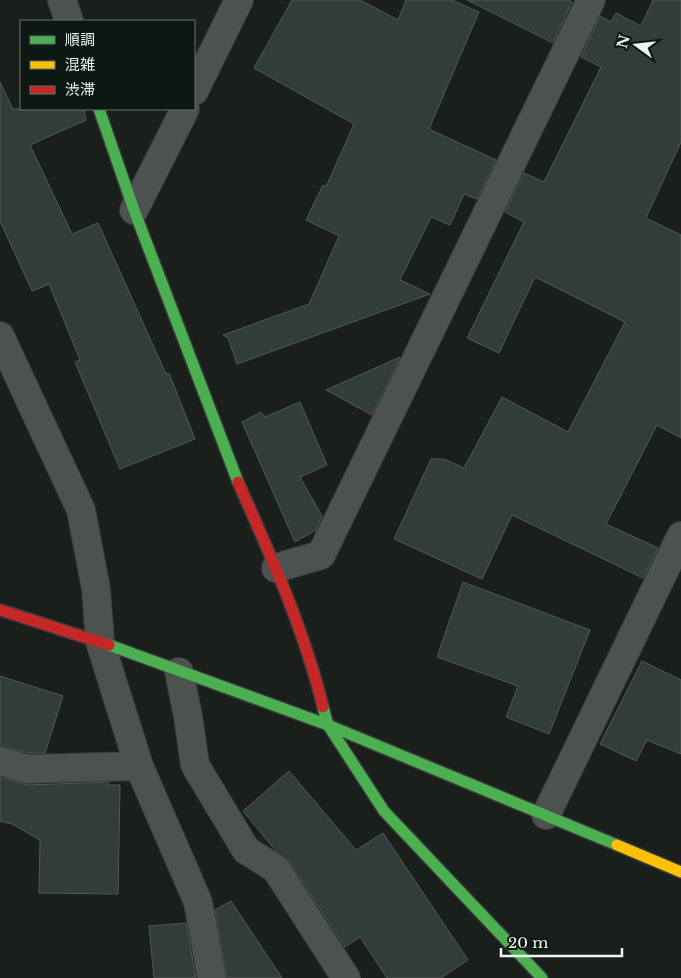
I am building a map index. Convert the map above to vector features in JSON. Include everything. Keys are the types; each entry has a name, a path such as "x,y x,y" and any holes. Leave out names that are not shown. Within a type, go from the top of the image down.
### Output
{"street":[{"path":"62,0 69,20"},
{"path":"195,89 240,0"},
{"path":"276,568 321,555 591,0"},
{"path":"99,110 134,210 232,469 276,568 313,666 328,725 384,811 542,978"},
{"path":"134,210 184,110"},
{"path":"0,336 81,510 96,589 100,642 139,766 198,902 212,978"},
{"path":"546,815 681,536"},
{"path":"0,610 100,642 328,725 681,872"},
{"path":"179,672 195,765 246,850 276,869 346,978"},
{"path":"0,762 27,769 139,766"}],"building":[{"path":"292,0 360,0 398,20 406,0 452,0 479,12 429,129 496,160 477,199 464,194 450,225 431,217 400,280 430,294 237,364 228,338 223,335 309,304 339,236 306,220 323,185 326,187 354,124 254,68"},
{"path":"467,0 568,0 572,2 553,43"},
{"path":"653,0 681,0 681,142 646,218 681,235 681,438 657,425 606,524 658,548 643,578 512,515 482,579 394,539 431,459 444,459 464,468 502,397 568,432 625,322 535,277 499,353 467,338 524,222 505,212 524,173 544,182 601,67 581,57 600,16 611,22 616,13 641,26"},
{"path":"0,82 13,109 84,110 86,120 30,145 72,234 98,223 166,374 169,373 195,439 120,469 75,362 80,360 49,284 32,291 0,221"},
{"path":"400,357 372,415 326,390"},
{"path":"300,402 327,465 300,477 322,516 316,530 295,542 242,422 261,412 265,417"},
{"path":"463,582 590,630 549,734 506,717 518,686 437,657"},
{"path":"642,661 681,680 681,754 647,740 636,761 600,744"},
{"path":"0,676 63,696 45,753 29,753 0,746"},
{"path":"289,771 356,850 383,833 468,960 441,978 387,978 360,937 345,947 289,861 276,851 243,811"},
{"path":"0,777 27,785 109,782 108,785 120,785 118,894 39,893 40,840 12,824 0,821"},
{"path":"231,901 282,978 227,978 215,910"},
{"path":"186,923 196,978 154,978 149,926"}],"traffic: fast":[{"path":"99,110 134,210 238,482"},
{"path":"109,645 328,725 617,845"},
{"path":"323,707 328,725 384,811 542,978"}],"traffic: slow":[{"path":"617,845 681,872"}],"traffic: jam":[{"path":"238,482 296,621 323,707"},
{"path":"0,610 109,645"}]}
